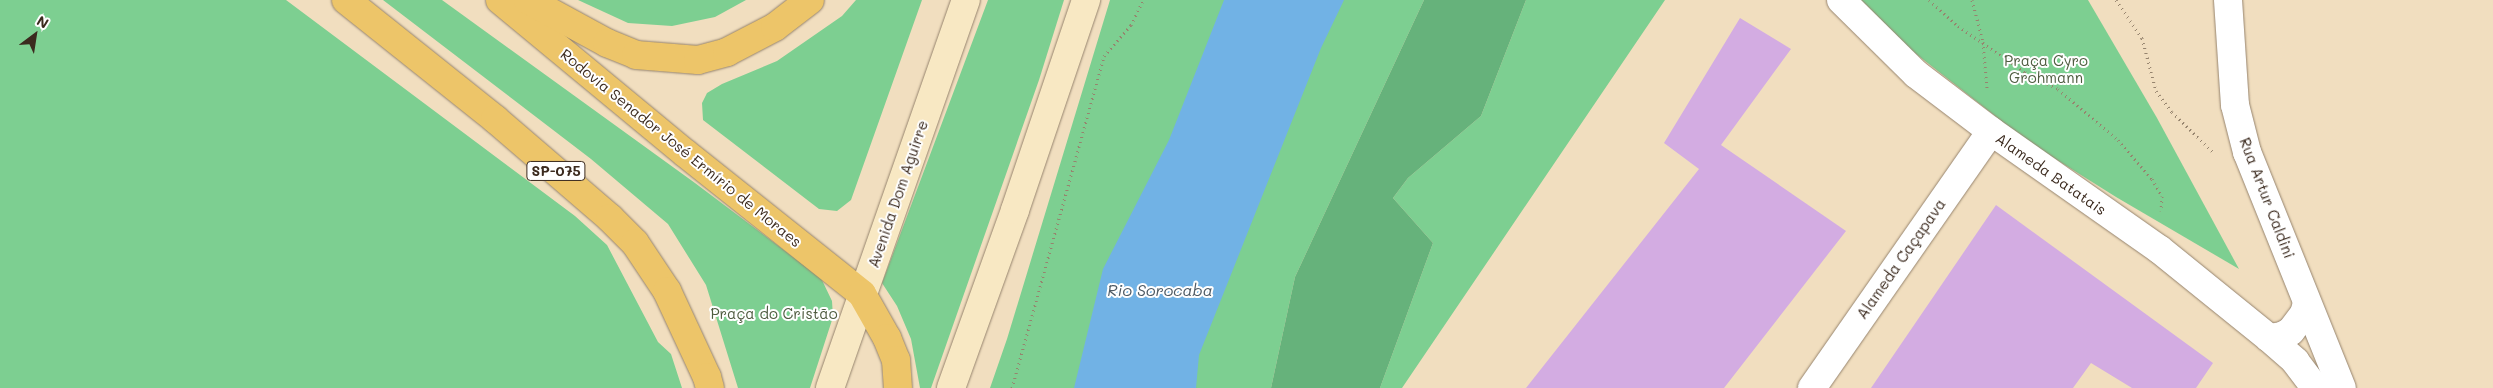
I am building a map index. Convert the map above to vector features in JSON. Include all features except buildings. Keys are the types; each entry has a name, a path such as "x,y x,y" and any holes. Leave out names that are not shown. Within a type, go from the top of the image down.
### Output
{"highway":[{"name":"SP-075","path":"346,0 495,119 610,218 636,243 667,291 701,363 710,388"},
{"name":"Rodovia Senador José Ermírio de Moraes","path":"500,0 685,153 862,294"},
{"path":"528,0 607,44 636,56 668,60 698,60 727,52 767,31 810,0"},
{"path":"862,294 887,338 896,360 898,388"}],"main road":[{"name":"Avenida Dom Aguirre","path":"830,388 966,0"},
{"path":"951,388 1015,210 1086,0"}],"street":[{"name":"Alameda Batatais","path":"1841,0 1916,74 1991,131 2159,249 2269,338 2294,361 2303,383"},
{"name":"Rua Artur Caldini","path":"2228,0 2235,105 2247,152 2342,388"},
{"name":"Alameda Caçapava","path":"1812,388 1991,131"},
{"path":"2269,338 2282,336 2291,331 2304,314 2308,304"},
{"path":"2303,383 2320,334"}],"path":[{"path":"1012,388 1104,56 1131,25 1143,0"},
{"path":"1929,0 1958,26 2025,72 2058,89 2118,140 2152,179 2162,196 2159,249"},
{"path":"1972,0 1983,42 1991,131"},
{"path":"2116,0 2142,38 2156,91 2172,112 2214,153"}],"green space":[{"path":"0,0 286,0 575,216 607,245 658,342 671,354 682,388 0,388"},
{"name":"Praça do Cristão","path":"383,0 442,0 695,183 821,278 832,301 833,317 810,388 738,388 706,285 668,224 591,159"},
{"path":"578,0 746,0 715,17 672,26 628,23"},
{"path":"856,0 922,0 851,200 837,211 819,209 703,120 702,103 707,93 722,84 777,61 842,16"},
{"path":"988,0 1064,0 1039,80 931,388 920,388 911,339 897,306 882,283"},
{"path":"1110,0 1424,0 1295,277 1271,388 990,388 1007,339"},
{"path":"1424,0 1526,0 1481,116 1408,178 1393,198 1433,243 1380,388 1271,388 1295,277"},
{"path":"1526,0 1665,0 1402,388 1380,388 1433,243 1393,198 1408,178 1481,116"},
{"name":"Praça Cyro Grohmann","path":"1861,0 2088,0 2157,118 2239,269 2116,197 2027,141 1911,50"}],"water":[{"name":"Rio Sorocaba","path":"1224,0 1344,0 1321,48 1199,355 1196,388 1074,388 1103,269 1169,140"}]}
